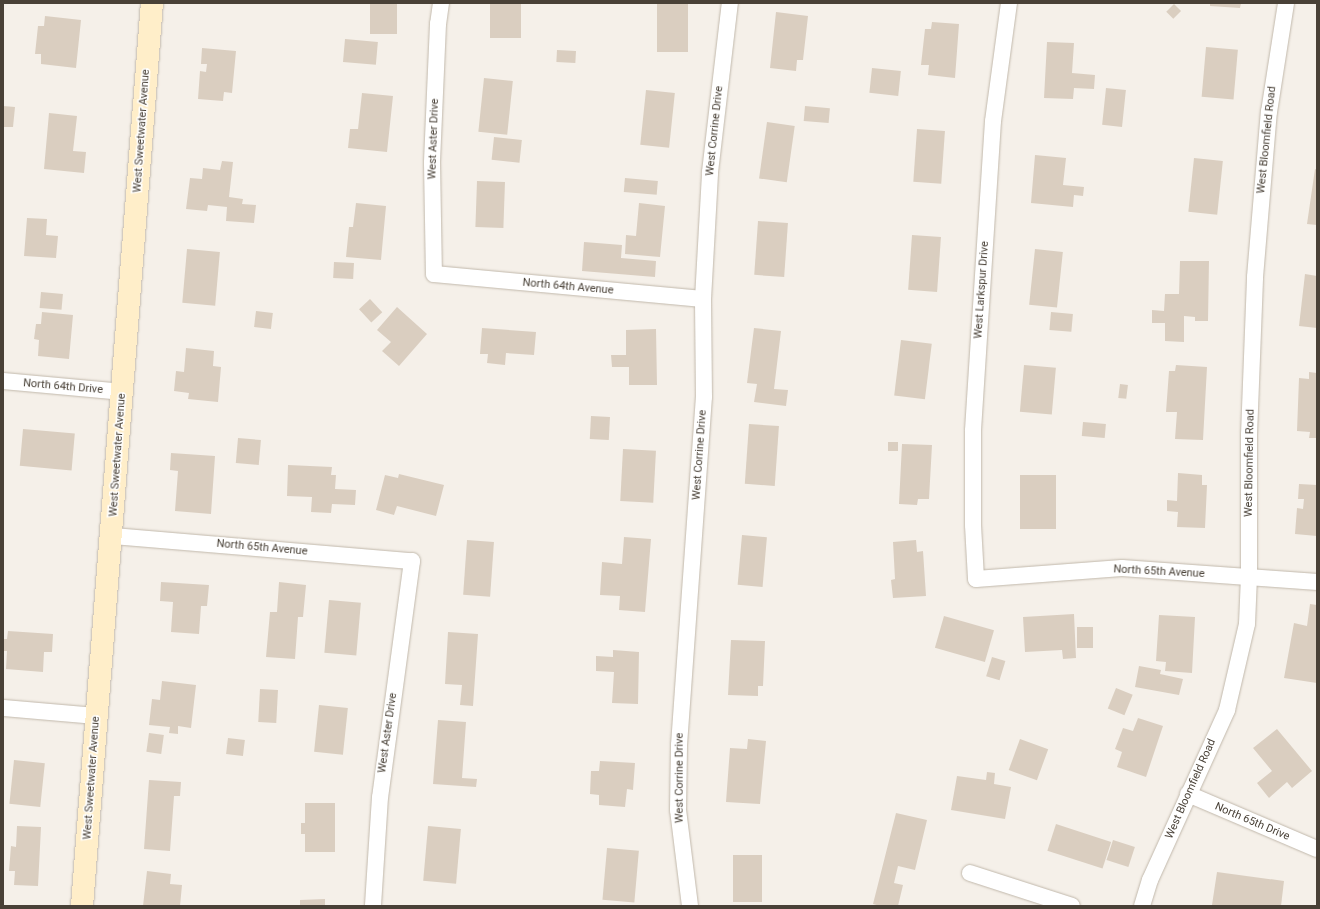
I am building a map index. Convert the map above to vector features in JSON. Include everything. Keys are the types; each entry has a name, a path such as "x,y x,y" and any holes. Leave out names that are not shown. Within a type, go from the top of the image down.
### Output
{"street":[{"name":"West Sweetwater Avenue","path":"82,906 112,536 152,3"},
{"name":"West Aster Drive","path":"434,274 432,163 438,24 441,3"},
{"name":"West Corrine Drive","path":"690,906 678,810 679,745 704,397 703,299 710,172 730,3"},
{"name":"West Larkspur Drive","path":"976,579 973,525 973,431 993,121 1009,3"},
{"name":"West Bloomfield Road","path":"1142,906 1150,880 1227,710 1247,624 1249,577 1249,435 1255,277 1269,112 1286,3"},
{"name":"North 64th Avenue","path":"434,274 703,299"},
{"name":"North 64th Drive","path":"3,381 123,392"},
{"name":"North 65th Avenue","path":"112,536 412,561"},
{"name":"West Aster Drive","path":"373,906 380,797 412,561"},
{"name":"North 65th Avenue","path":"976,579 1122,568 1317,582"},
{"path":"3,708 97,716"},
{"name":"North 65th Drive","path":"1188,794 1317,849"},
{"path":"970,872 1072,906"}],"building":[{"path":"370,3 397,3 397,34 370,34"},
{"path":"490,3 521,3 521,38 490,38"},
{"path":"657,3 688,3 688,52 657,52"},
{"path":"1210,3 1241,3 1240,8 1210,6"},
{"path":"1174,4 1181,11 1173,19 1166,12"},
{"path":"776,12 808,16 803,60 797,60 796,71 770,68"},
{"path":"45,16 81,20 76,68 41,64 41,54 35,54 38,26 44,26"},
{"path":"932,22 959,24 955,78 928,75 929,65 921,65 925,29 931,29"},
{"path":"345,39 378,42 376,65 343,62"},
{"path":"1047,42 1074,43 1072,73 1095,75 1094,89 1074,88 1073,99 1044,98"},
{"path":"1206,47 1238,50 1234,100 1202,97"},
{"path":"202,48 236,51 232,93 224,92 223,101 198,99 200,71 206,72 207,64 201,64"},
{"path":"557,50 576,51 575,63 556,62"},
{"path":"872,68 901,71 898,96 869,93"},
{"path":"484,78 513,81 507,135 478,132"},
{"path":"1106,88 1126,90 1122,127 1102,125"},
{"path":"646,90 675,93 669,148 640,145"},
{"path":"362,93 393,96 387,152 348,148 350,129 358,129"},
{"path":"3,106 15,107 13,127 3,127"},
{"path":"805,106 830,108 829,123 804,121"},
{"path":"49,113 77,116 73,151 86,152 84,173 44,169"},
{"path":"767,122 795,126 787,182 759,178"},
{"path":"917,129 945,131 941,184 913,182"},
{"path":"494,137 522,140 519,163 492,160"},
{"path":"1035,155 1066,158 1063,185 1084,187 1083,196 1074,195 1073,207 1031,203"},
{"path":"1194,158 1223,161 1217,215 1188,212"},
{"path":"222,161 233,162 229,197 243,199 242,204 256,205 254,223 226,221 227,207 208,205 207,211 186,209 190,178 202,179 203,168 220,170"},
{"path":"1315,169 1317,170 1317,225 1307,224"},
{"path":"625,178 658,181 657,195 624,192"},
{"path":"477,181 505,182 503,228 475,227"},
{"path":"356,203 386,206 381,260 346,257 349,227 353,227"},
{"path":"639,203 665,206 660,257 625,254 626,235 636,236"},
{"path":"27,218 47,219 46,235 58,236 56,258 24,256"},
{"path":"758,221 788,223 784,277 754,275"},
{"path":"912,235 941,237 937,292 908,290"},
{"path":"584,242 622,245 621,258 656,261 655,277 582,271"},
{"path":"187,249 220,252 215,306 182,303"},
{"path":"1035,249 1063,252 1057,308 1029,305"},
{"path":"1180,261 1209,261 1208,321 1195,321 1195,317 1184,316 1184,342 1165,341 1165,323 1152,323 1152,310 1164,311 1165,294 1179,294"},
{"path":"334,262 354,263 353,279 333,278"},
{"path":"1305,274 1317,276 1317,328 1299,326"},
{"path":"41,292 63,294 62,310 40,308"},
{"path":"370,299 382,312 371,322 359,309"},
{"path":"397,307 427,334 399,366 382,351 391,342 377,330"},
{"path":"256,311 273,313 271,329 254,327"},
{"path":"42,312 73,315 69,359 38,356 39,340 34,339 36,324 41,324"},
{"path":"1051,312 1073,314 1071,332 1049,330"},
{"path":"482,328 536,332 534,355 506,353 505,365 487,363 488,354 480,354"},
{"path":"754,328 781,331 774,389 788,390 786,406 754,402 757,384 747,383"},
{"path":"656,329 657,385 629,385 629,367 612,367 611,355 626,355 626,330"},
{"path":"901,340 932,344 925,399 894,396"},
{"path":"186,348 214,351 213,366 221,367 218,402 188,399 189,393 174,391 176,371 184,372"},
{"path":"1024,365 1056,368 1052,415 1020,412"},
{"path":"1176,365 1207,367 1203,440 1175,439 1177,412 1166,412 1169,371 1175,371"},
{"path":"1309,372 1317,373 1317,438 1309,438 1310,432 1297,431 1299,378 1309,379"},
{"path":"1120,384 1128,385 1126,399 1118,398"},
{"path":"591,416 610,417 609,440 590,439"},
{"path":"1083,422 1106,424 1105,438 1082,436"},
{"path":"749,424 779,426 775,486 745,484"},
{"path":"23,429 75,434 72,470 20,466"},
{"path":"238,438 261,440 259,465 236,463"},
{"path":"888,442 898,442 898,451 888,451"},
{"path":"902,444 932,445 929,499 918,499 917,505 899,504"},
{"path":"623,449 656,451 653,503 620,501"},
{"path":"171,453 215,456 211,514 175,511 178,471 170,470"},
{"path":"288,465 332,467 331,475 336,475 335,489 356,490 355,505 332,504 331,513 311,512 312,497 287,496"},
{"path":"1178,473 1202,475 1202,485 1207,485 1205,528 1177,527 1178,512 1167,511 1167,500 1177,501"},
{"path":"399,474 444,485 436,516 397,506 394,515 376,510 385,475 398,478"},
{"path":"1020,475 1056,475 1056,529 1020,529"},
{"path":"1299,484 1317,485 1317,536 1295,534 1297,508 1303,509 1304,499 1298,499"},
{"path":"742,535 767,537 763,587 738,585"},
{"path":"624,537 651,539 645,612 619,610 620,596 600,595 602,562 622,564"},
{"path":"467,540 494,542 490,597 463,595"},
{"path":"916,540 917,552 923,551 926,596 893,598 891,580 895,579 893,542"},
{"path":"161,582 209,585 207,606 201,606 199,634 171,632 173,602 160,601"},
{"path":"279,582 306,585 303,617 298,617 295,659 266,657 270,612 277,612"},
{"path":"329,600 361,603 356,656 324,653"},
{"path":"1310,604 1317,605 1317,683 1284,678 1294,623 1307,626"},
{"path":"1074,614 1076,658 1063,659 1062,650 1025,652 1023,617"},
{"path":"1159,615 1195,617 1192,673 1165,671 1166,662 1156,661"},
{"path":"944,616 994,630 985,662 935,648"},
{"path":"1077,627 1093,627 1093,648 1077,648"},
{"path":"8,631 53,634 52,652 44,652 43,672 6,669 7,651 3,651 3,639 7,639"},
{"path":"448,632 478,634 473,706 460,705 462,685 445,684"},
{"path":"731,640 765,641 763,686 758,686 758,696 728,695"},
{"path":"613,650 639,652 638,704 612,703 614,672 596,671 596,656 613,657"},
{"path":"992,657 1005,661 1000,680 986,676"},
{"path":"1139,666 1161,670 1160,674 1183,679 1179,695 1135,687"},
{"path":"162,681 196,685 191,728 178,726 178,734 169,733 170,727 149,725 152,699 160,700"},
{"path":"1116,688 1133,695 1124,715 1108,708"},
{"path":"260,689 278,690 276,723 258,722"},
{"path":"319,705 348,708 343,755 314,752"},
{"path":"1138,718 1163,726 1146,777 1117,767 1122,752 1115,749 1123,728 1133,731"},
{"path":"438,720 466,722 462,778 477,779 476,787 433,784"},
{"path":"1277,729 1312,771 1292,788 1287,782 1269,798 1257,783 1272,771 1253,748"},
{"path":"149,733 164,735 161,754 146,752"},
{"path":"228,738 245,740 243,756 226,754"},
{"path":"748,739 766,741 760,804 726,802 730,748 747,749"},
{"path":"1020,739 1048,749 1037,780 1009,770"},
{"path":"14,760 45,763 40,807 9,804"},
{"path":"600,761 635,763 633,790 627,789 625,807 599,805 599,795 590,794 591,771 599,771"},
{"path":"987,772 995,773 994,784 1011,787 1005,819 951,810 957,776 986,780"},
{"path":"149,780 181,782 180,796 174,796 170,851 144,849"},
{"path":"305,803 335,803 335,852 305,852 305,834 301,834 301,823 305,823"},
{"path":"896,813 927,820 915,870 898,866 894,883 903,885 898,906 880,906 873,904"},
{"path":"1056,824 1111,842 1103,869 1047,851"},
{"path":"17,826 41,827 38,886 14,885 15,871 9,871 11,846 16,847"},
{"path":"428,826 461,829 456,884 423,881"},
{"path":"1113,840 1135,847 1128,867 1107,860"},
{"path":"607,848 639,851 634,903 602,900"},
{"path":"733,855 762,855 762,902 733,902"},
{"path":"147,871 171,874 170,884 182,885 180,906 143,906"},
{"path":"1217,872 1284,881 1281,906 1212,905"},
{"path":"325,899 325,906 300,906 300,900"}]}
